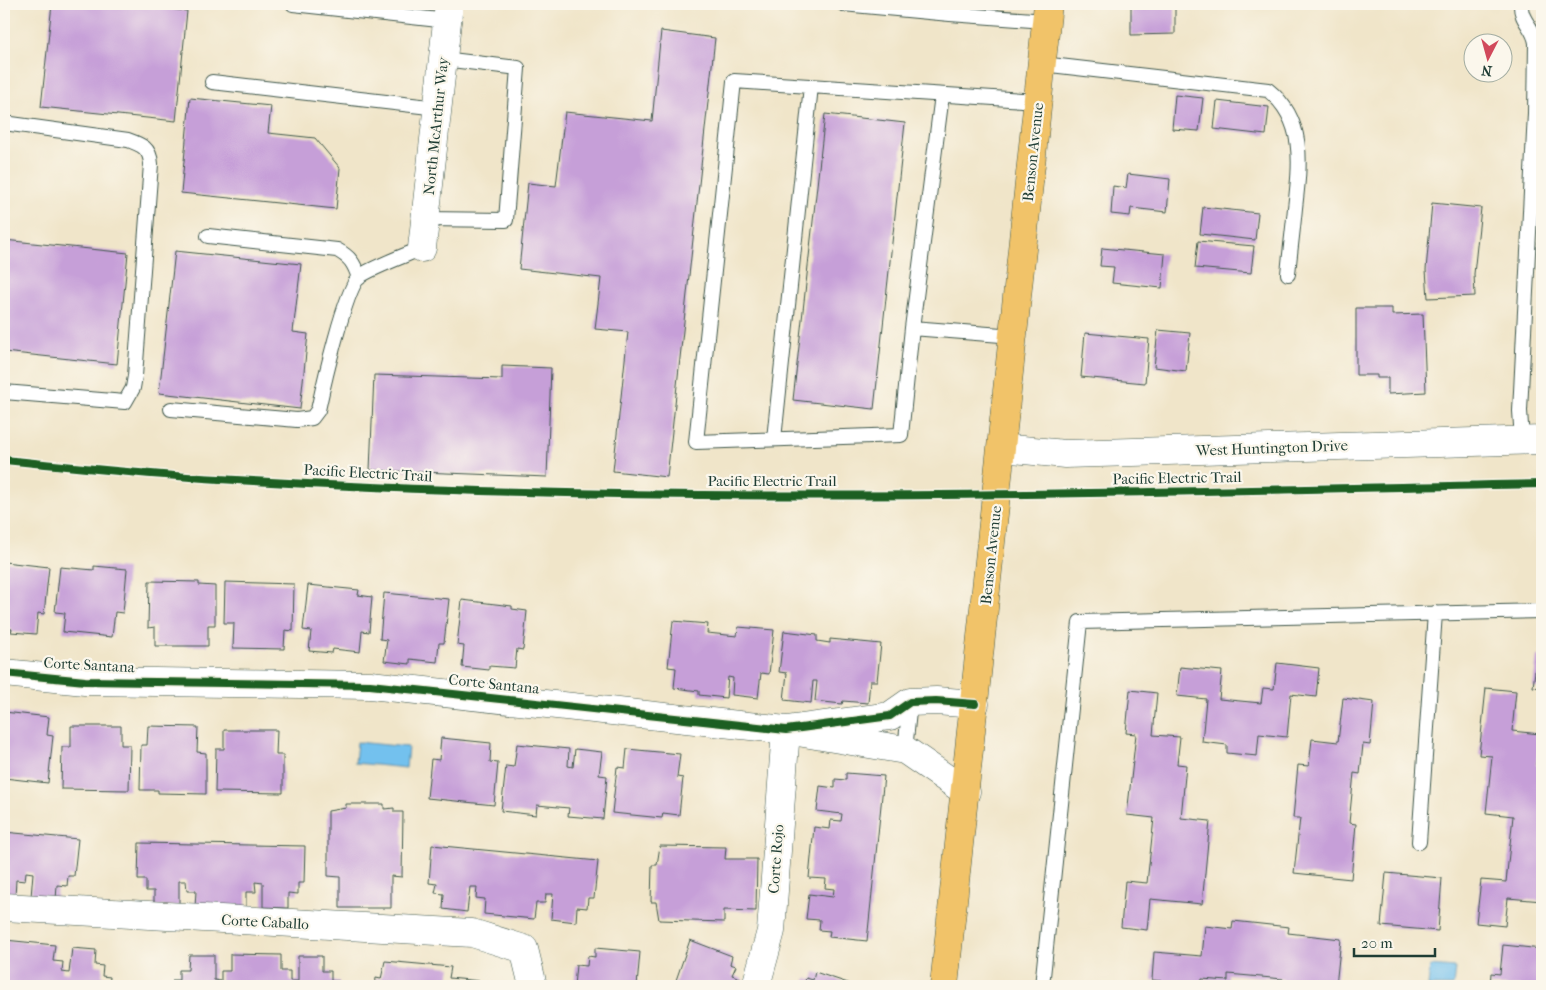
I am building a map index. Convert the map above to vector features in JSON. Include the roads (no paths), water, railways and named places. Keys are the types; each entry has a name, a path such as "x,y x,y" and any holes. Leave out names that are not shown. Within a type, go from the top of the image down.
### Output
{"main road":[{"name":"Benson Avenue","path":"944,986 1047,12"}],"street":[{"name":"North McArthur Way","path":"422,248 448,12"},
{"name":"West Huntington Drive","path":"1002,448 1065,454 1532,440"},
{"name":"Corte Santana","path":"4,673 85,681 370,685 786,730 905,750 966,792"},
{"path":"910,702 936,701 974,704"},
{"name":"Corte Santana","path":"786,730 890,716 910,702"},
{"name":"Corte Rojo","path":"756,986 771,930 786,730"},
{"name":"Corte Caballo","path":"4,908 472,933 524,949 533,986"}],"lane":[{"path":"293,4 448,12"},
{"path":"843,4 1047,12"},
{"path":"1520,4 1520,15 1535,33 1536,43 1535,113 1520,411 1532,440"},
{"path":"425,220 506,220 518,68 443,59"},
{"path":"1042,64 1268,90 1276,96 1292,120 1300,157 1288,274"},
{"path":"942,95 912,328 901,434 696,442 734,81 1038,101"},
{"path":"212,82 438,108"},
{"path":"774,439 811,86"},
{"path":"4,123 128,140 141,144 148,151 151,164 135,376 130,396 125,402 4,392"},
{"path":"208,236 337,250 348,256 354,263 359,278"},
{"path":"171,409 298,420 312,418 318,410 334,344 350,294 359,278 422,248"},
{"path":"912,328 1014,336"},
{"path":"1042,986 1080,622 1542,611"},
{"path":"1419,842 1435,613"},
{"path":"905,750 910,702"}],"water":[{"path":"357,742 408,747 406,768 355,763"},
{"path":"1430,966 1455,968 1453,986 1428,986"}]}
